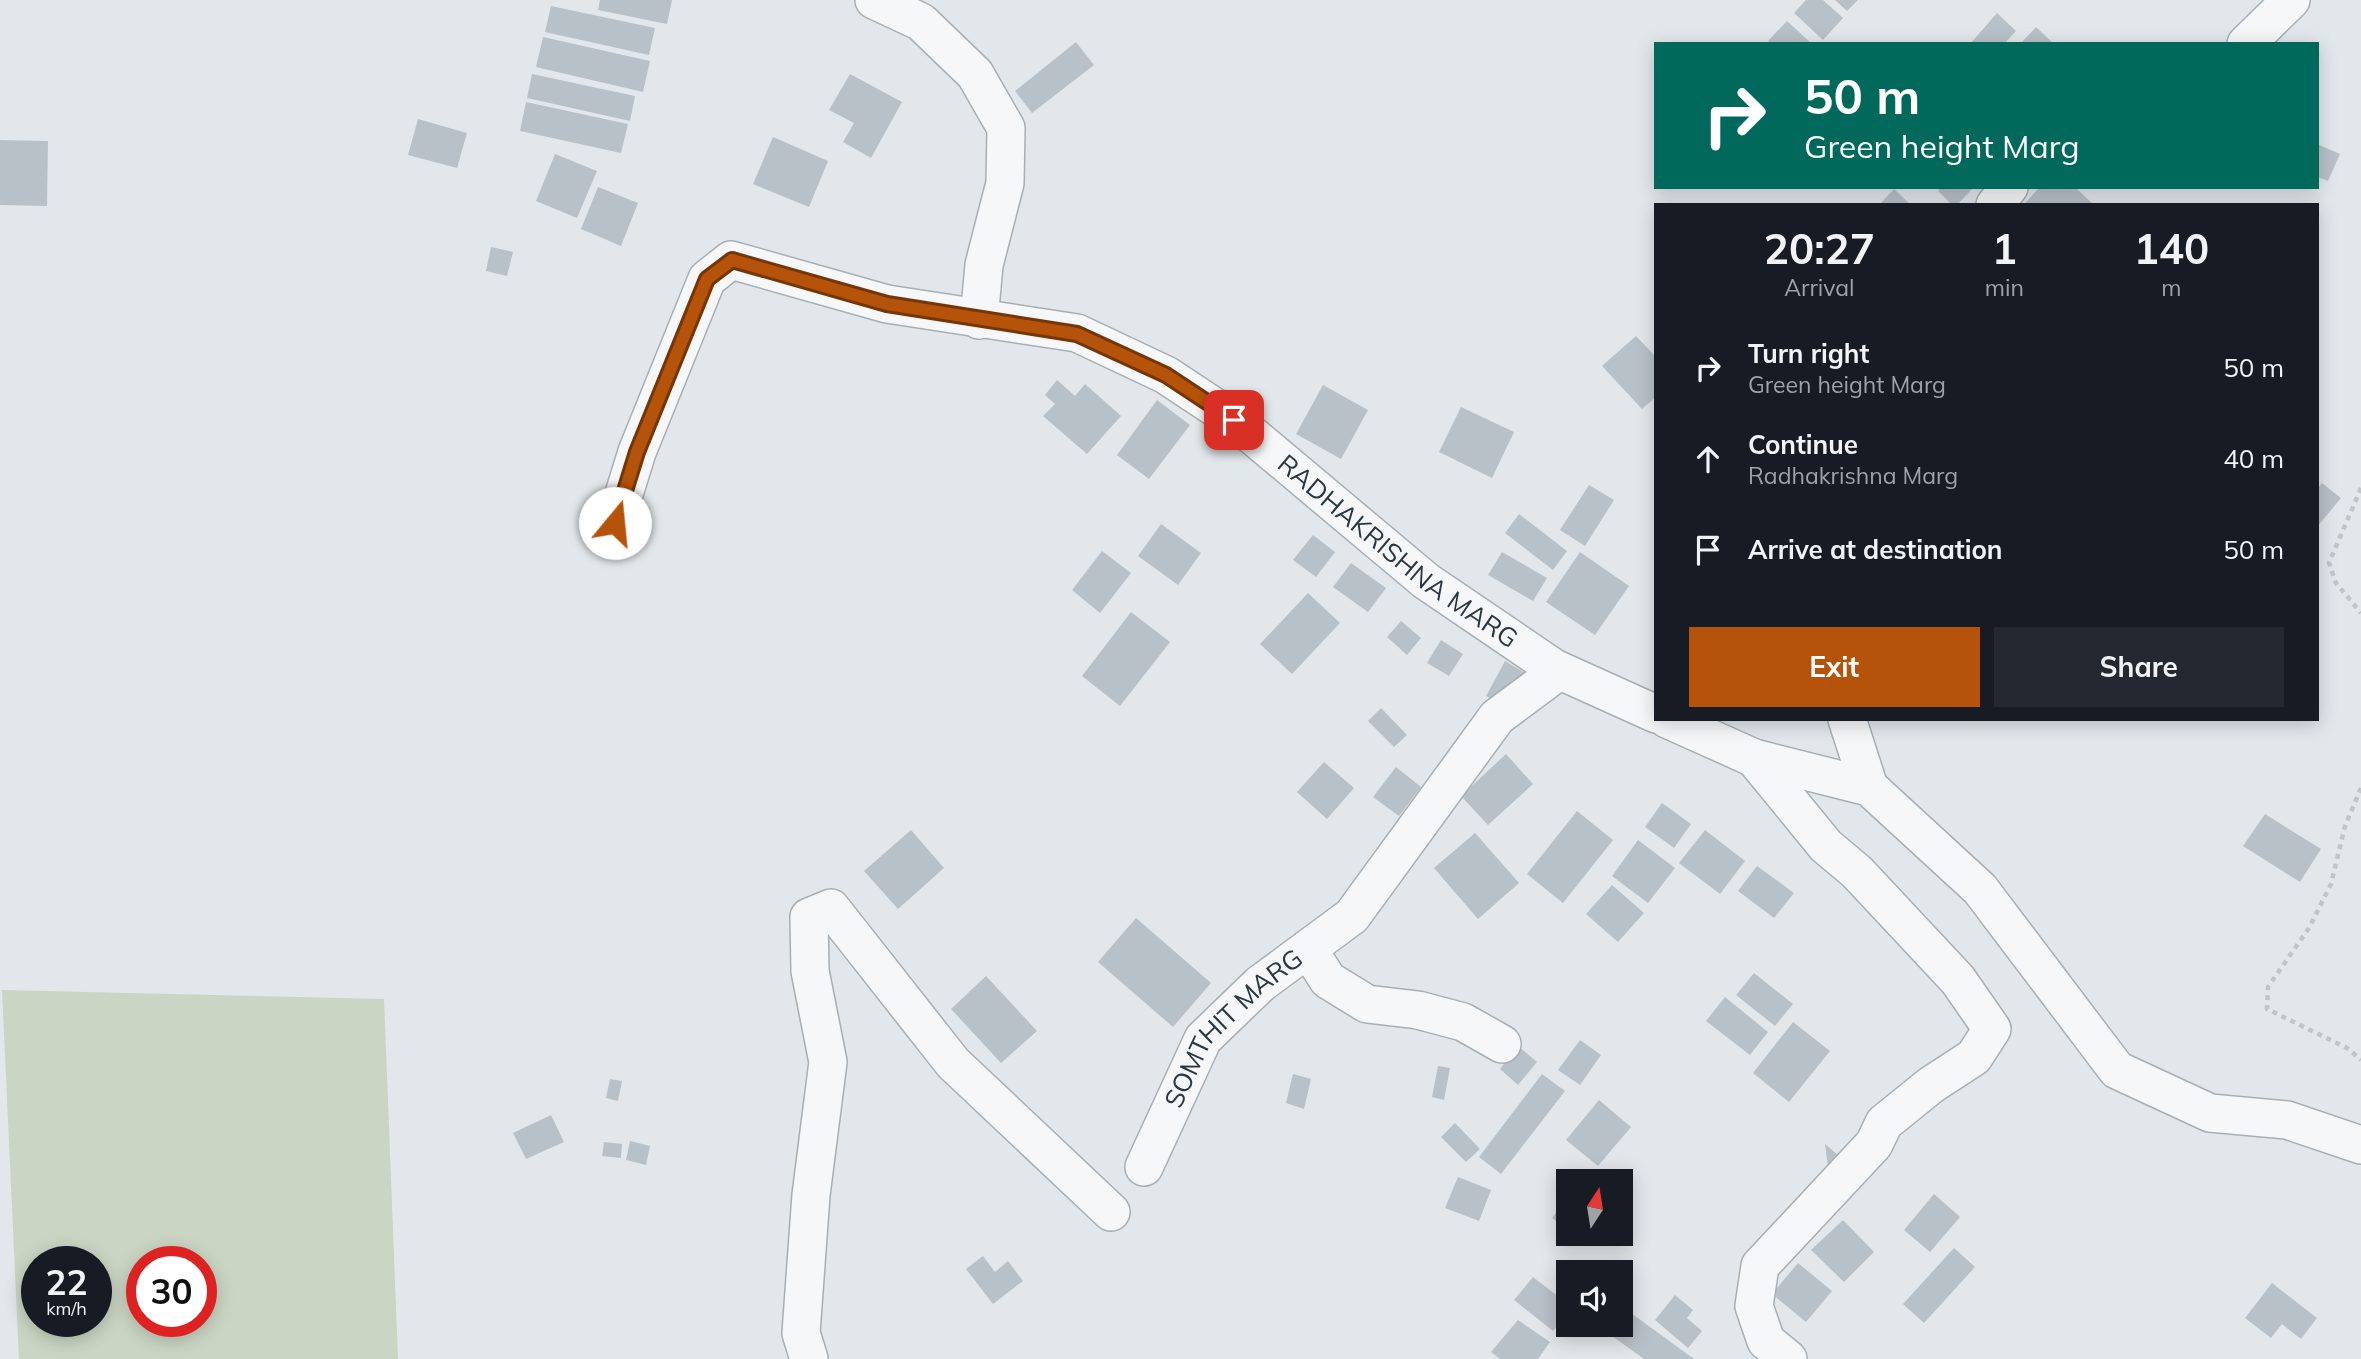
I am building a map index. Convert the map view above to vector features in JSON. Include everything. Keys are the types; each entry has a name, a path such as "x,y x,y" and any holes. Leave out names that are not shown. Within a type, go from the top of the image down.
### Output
{"street":[{"path":"874,0 921,22 975,74 1006,128 1005,183 984,265 979,320"},
{"path":"2248,42 2291,0"},
{"path":"1997,203 2007,189"},
{"name":"RADHAKRISHNA MARG","path":"615,523 637,452 707,279 732,260 887,304 1077,334 1166,375 1234,420 1426,581 1559,671 1654,713"},
{"path":"1502,1044 1463,1022 1418,1010 1367,1004 1328,980 1308,949 1352,916 1497,717 1559,671"},
{"path":"1671,721 1754,758 1869,787 1980,889 2117,1070 2210,1113 2287,1120 2361,1145"},
{"path":"1848,721 1869,787"},
{"path":"1754,758 1826,846 1857,872 1958,980 1992,1029 1974,1057 1931,1085 1884,1123 1874,1144 1760,1266 1754,1306 1766,1341 1788,1359"},
{"path":"809,1359 801,1333 811,1195 828,1062 810,971 809,917 831,908 954,1062 1111,1212"},
{"name":"SOMTHIT MARG","path":"1144,1167 1203,1039 1260,985 1308,949"}],"path":[{"path":"2361,488 2329,563 2336,583 2361,613"},
{"path":"2361,788 2345,826 2331,884 2309,928 2268,987 2267,1009 2347,1048 2361,1060"}],"green space":[{"path":"2,990 384,999 398,1359 19,1359"}],"building":[{"path":"600,0 672,0 667,24 598,10"},
{"path":"1806,0 1823,0 1843,18 1823,40 1794,13"},
{"path":"1835,0 1858,0 1847,11"},
{"path":"551,6 655,28 649,55 545,32"},
{"path":"1997,13 2016,31 2006,42 1972,42"},
{"path":"1787,21 1810,42 1769,42"},
{"path":"2036,27 2052,42 2022,42"},
{"path":"543,37 650,61 643,92 536,67"},
{"path":"1076,42 1094,65 1032,113 1015,91"},
{"path":"532,74 635,96 630,121 527,98"},
{"path":"850,74 902,102 871,158 843,142 854,123 829,110"},
{"path":"526,102 628,124 621,153 520,131"},
{"path":"418,119 467,133 457,168 408,155"},
{"path":"773,137 828,161 809,207 753,184"},
{"path":"0,140 48,141 47,206 0,205"},
{"path":"2319,145 2340,154 2328,181 2319,178"},
{"path":"555,154 597,171 577,218 536,201"},
{"path":"598,187 638,203 621,246 581,229"},
{"path":"1894,189 1909,203 1881,203"},
{"path":"1972,189 1959,203 1950,203 1938,191"},
{"path":"2038,189 2077,189 2092,203 2025,203"},
{"path":"491,247 513,252 507,276 486,271"},
{"path":"1636,336 1654,355 1654,399 1642,409 1602,366"},
{"path":"1057,380 1075,396 1085,384 1121,416 1087,454 1043,416 1055,404 1045,395"},
{"path":"1323,385 1368,410 1341,459 1296,434"},
{"path":"1157,400 1190,425 1149,479 1117,455"},
{"path":"1461,407 1514,432 1492,478 1439,452"},
{"path":"2322,483 2341,498 2319,525 2319,487"},
{"path":"1589,485 1614,500 1585,546 1560,530"},
{"path":"1519,514 1567,551 1553,570 1505,533"},
{"path":"1161,524 1201,553 1178,585 1138,556"},
{"path":"1313,535 1335,552 1316,577 1293,560"},
{"path":"1102,551 1131,573 1100,613 1072,590"},
{"path":"1502,552 1547,578 1533,601 1488,575"},
{"path":"1580,552 1629,586 1595,635 1546,602"},
{"path":"1351,563 1386,588 1368,612 1333,587"},
{"path":"1308,593 1340,623 1292,674 1260,644"},
{"path":"1131,612 1170,642 1120,706 1082,676"},
{"path":"1401,621 1421,638 1407,655 1387,637"},
{"path":"1441,640 1463,654 1449,676 1427,663"},
{"path":"1505,661 1525,673 1505,707 1486,696"},
{"path":"1381,708 1407,735 1394,747 1368,721"},
{"path":"1506,754 1533,784 1488,825 1461,796"},
{"path":"1324,762 1354,788 1327,819 1297,792"},
{"path":"1396,767 1421,787 1399,816 1373,797"},
{"path":"1662,803 1691,824 1674,848 1645,827"},
{"path":"1577,811 1613,840 1563,903 1527,874"},
{"path":"2265,814 2321,849 2300,882 2243,846"},
{"path":"911,830 944,868 898,909 864,871"},
{"path":"1705,830 1745,861 1720,894 1679,863"},
{"path":"1475,833 1519,883 1478,919 1434,868"},
{"path":"1638,840 1675,868 1648,903 1612,876"},
{"path":"1757,866 1794,893 1774,918 1738,891"},
{"path":"1612,885 1644,913 1618,942 1586,914"},
{"path":"1136,918 1211,983 1173,1027 1098,962"},
{"path":"1754,973 1793,1004 1775,1026 1736,995"},
{"path":"986,976 1037,1031 1001,1063 951,1009"},
{"path":"1725,997 1768,1032 1750,1055 1706,1021"},
{"path":"1793,1022 1830,1051 1789,1102 1753,1073"},
{"path":"1580,1040 1601,1055 1580,1085 1558,1070"},
{"path":"1518,1046 1537,1062 1518,1085 1500,1069"},
{"path":"1438,1066 1450,1068 1444,1100 1432,1097"},
{"path":"1293,1074 1311,1079 1304,1109 1286,1103"},
{"path":"1542,1074 1565,1091 1501,1174 1479,1157"},
{"path":"610,1079 622,1081 618,1101 606,1098"},
{"path":"1599,1100 1631,1127 1598,1166 1566,1140"},
{"path":"551,1115 564,1142 526,1159 513,1133"},
{"path":"1455,1123 1480,1149 1466,1162 1441,1137"},
{"path":"630,1141 650,1146 646,1165 626,1160"},
{"path":"604,1142 622,1144 621,1158 602,1156"},
{"path":"1825,1144 1838,1155 1828,1167"},
{"path":"1458,1177 1491,1190 1479,1221 1445,1208"},
{"path":"1934,1194 1960,1217 1930,1252 1904,1230"},
{"path":"1843,1220 1874,1252 1844,1282 1811,1250"},
{"path":"1954,1248 1975,1267 1924,1323 1903,1304"},
{"path":"983,1256 995,1272 1008,1261 1023,1281 993,1304 966,1269"},
{"path":"1798,1263 1832,1291 1806,1322 1772,1294"},
{"path":"1533,1277 1556,1295 1556,1327 1553,1331 1514,1300"},
{"path":"2272,1283 2317,1318 2301,1339 2282,1324 2271,1338 2245,1318"},
{"path":"1675,1295 1693,1310 1687,1318 1702,1331 1688,1348 1655,1320"},
{"path":"1633,1314 1694,1359 1644,1359 1614,1337 1633,1337"},
{"path":"1518,1320 1550,1342 1538,1359 1500,1359 1491,1352"}],"route":[{"path":"615,523 637,452 707,279 732,260 887,304 1077,334 1166,375 1234,420"}]}
